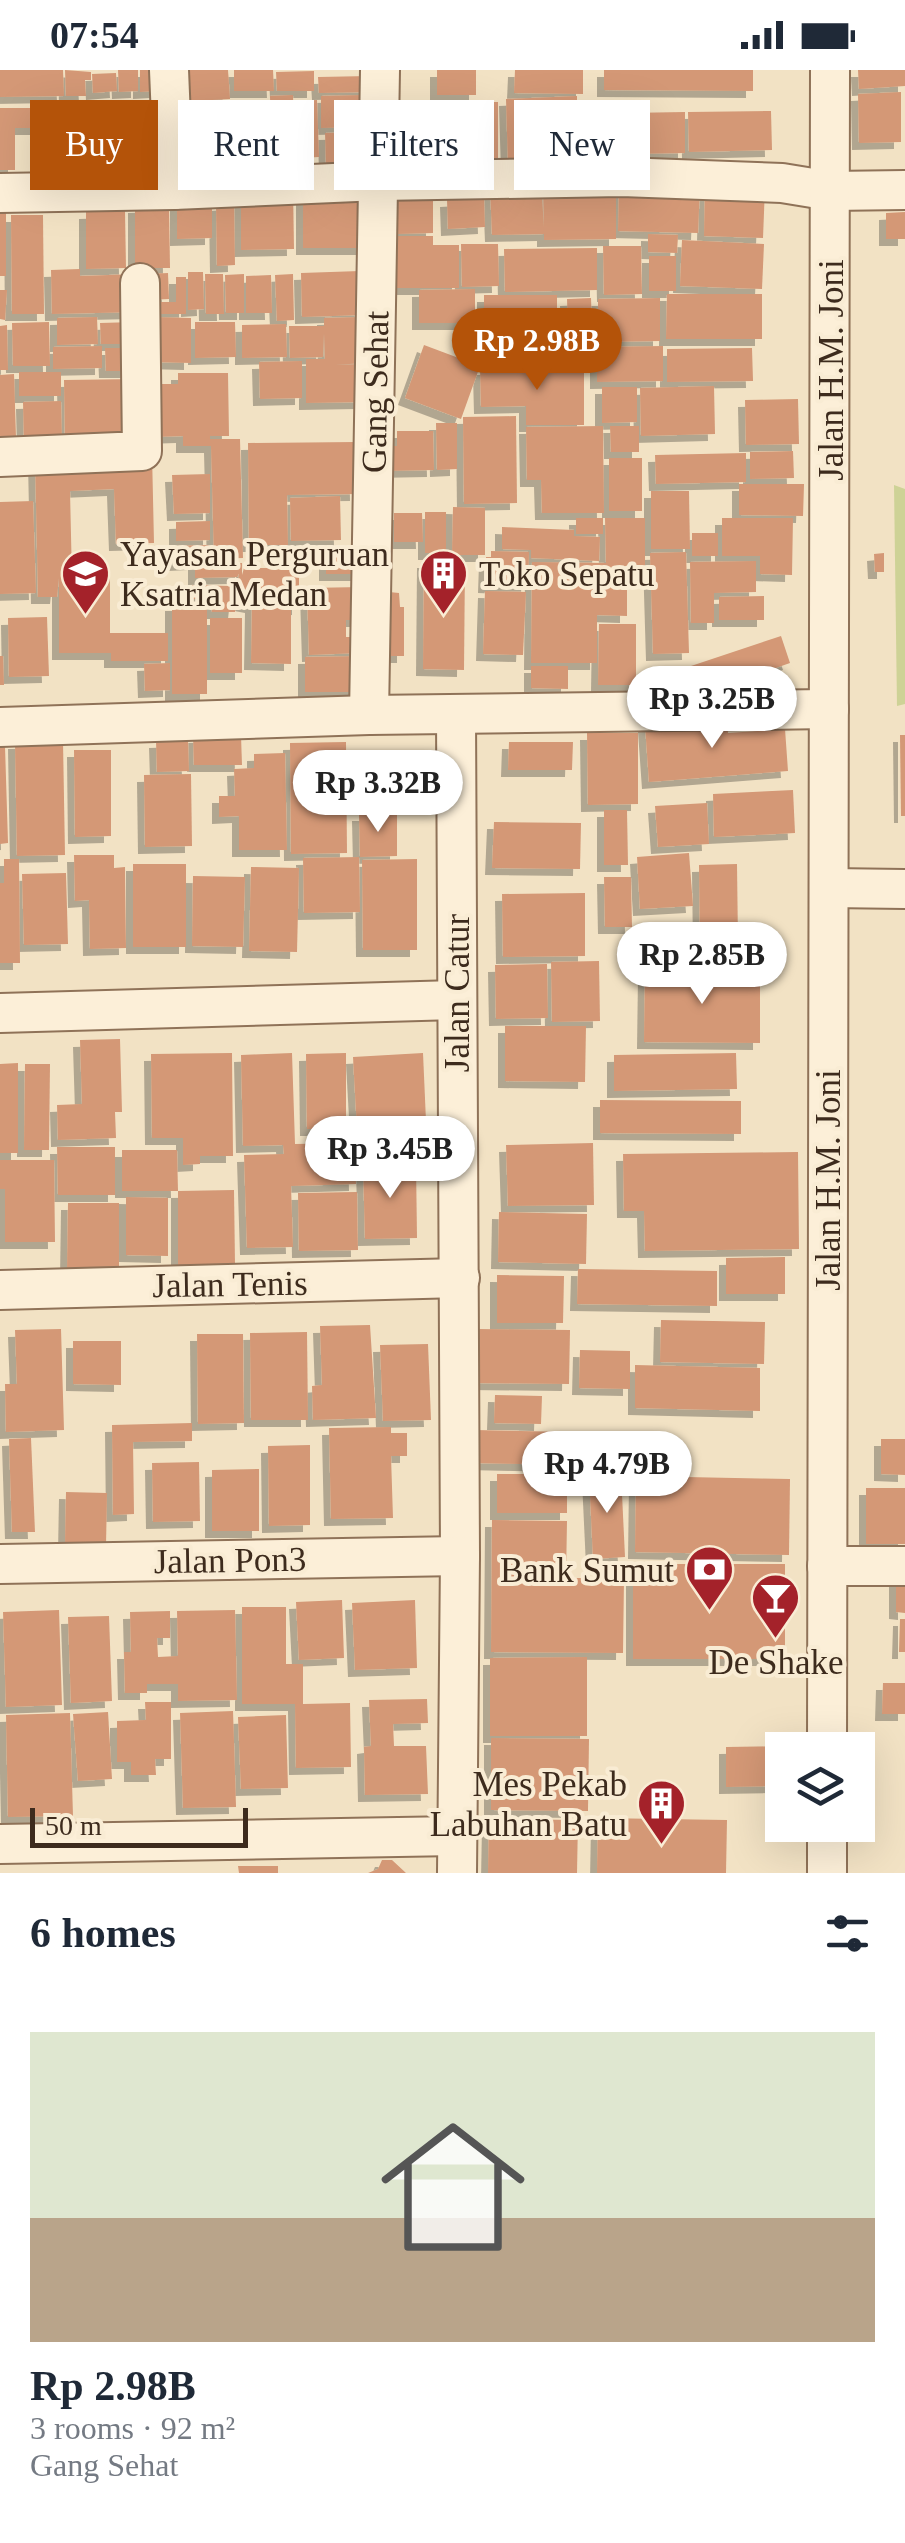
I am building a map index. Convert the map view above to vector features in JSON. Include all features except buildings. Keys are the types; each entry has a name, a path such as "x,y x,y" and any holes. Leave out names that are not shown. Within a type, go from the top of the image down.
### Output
{"street":[{"path":"168,70 174,190"},
{"name":"Gang Sehat","path":"380,70 380,100"},
{"name":"Jalan H.M. Joni","path":"827,1732 830,70"},
{"path":"494,180 695,179 782,183 831,192 905,190"},
{"path":"0,193 334,182"},
{"name":"Gang Sehat","path":"369,715 379,190"},
{"path":"0,457 142,451 140,282"},
{"path":"0,726 829,708"},
{"name":"Jalan Catur","path":"456,714 460,1278 456,1854"},
{"path":"830,888 905,889"},
{"path":"0,1013 456,1000"},
{"name":"Jalan Tenis","path":"0,1290 460,1278"},
{"name":"Jalan Pon3","path":"0,1564 460,1556"},
{"path":"827,1566 905,1566"},
{"path":"827,1842 827,1873"},
{"path":"0,1844 456,1854"}],"green space":[{"path":"894,485 905,489 905,704 897,706"}],"place":[{"name":"Yayasan Perguruan Ksatria Medan","path":"85,616"},
{"name":"Toko Sepatu","path":"444,616"},
{"name":"Bank Sumut","path":"709,1612"},
{"name":"De Shake","path":"776,1640"},
{"name":"Mes Pekab Labuhan Batu","path":"662,1846"}]}
